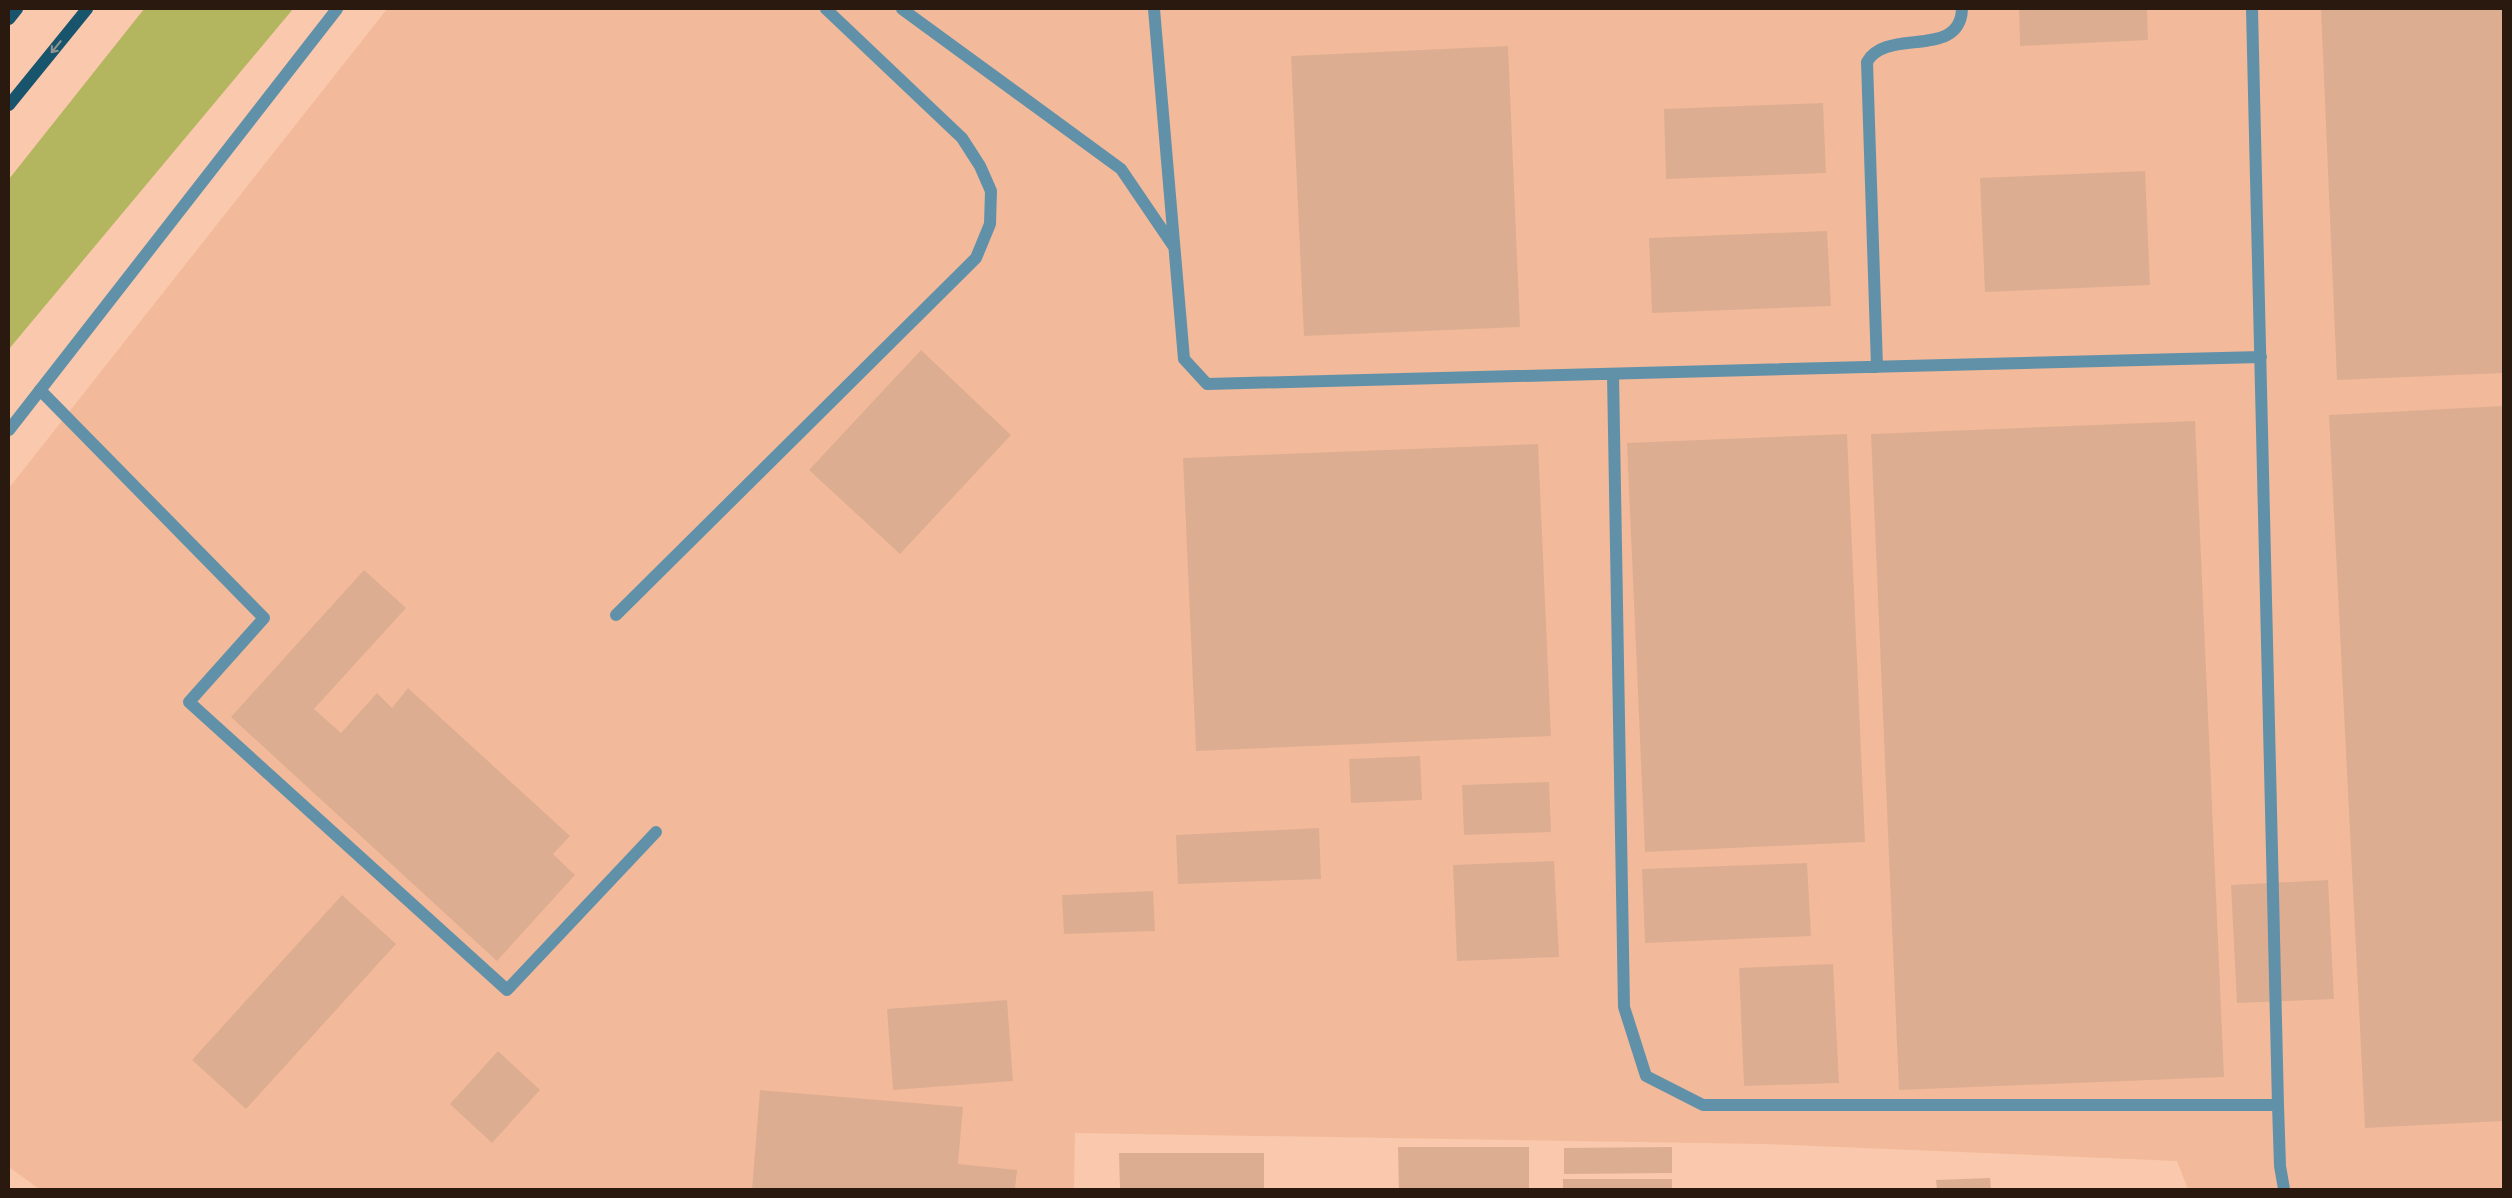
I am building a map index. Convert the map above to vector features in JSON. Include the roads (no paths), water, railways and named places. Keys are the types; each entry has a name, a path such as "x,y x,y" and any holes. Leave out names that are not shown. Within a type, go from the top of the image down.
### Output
{"main road":[{"path":"9,19 16,9"},
{"path":"9,104 87,9"}],"street":[{"path":"9,430 337,9"},
{"path":"616,615 976,258 990,224 991,191 980,166 962,138 826,9"},
{"path":"902,9 1121,169 1175,249"},
{"path":"1154,9 1184,359 1207,384 2261,357"},
{"path":"1877,367 1867,62 1871,56 1882,49 1937,39 1955,30 1960,23 1962,9"},
{"path":"2252,9 2278,1105 2280,1166 2284,1189"},
{"path":"1613,374 1624,1007 1646,1076 1702,1105 2278,1105"},
{"path":"40,390 264,618 189,702 507,990 656,832"}]}
